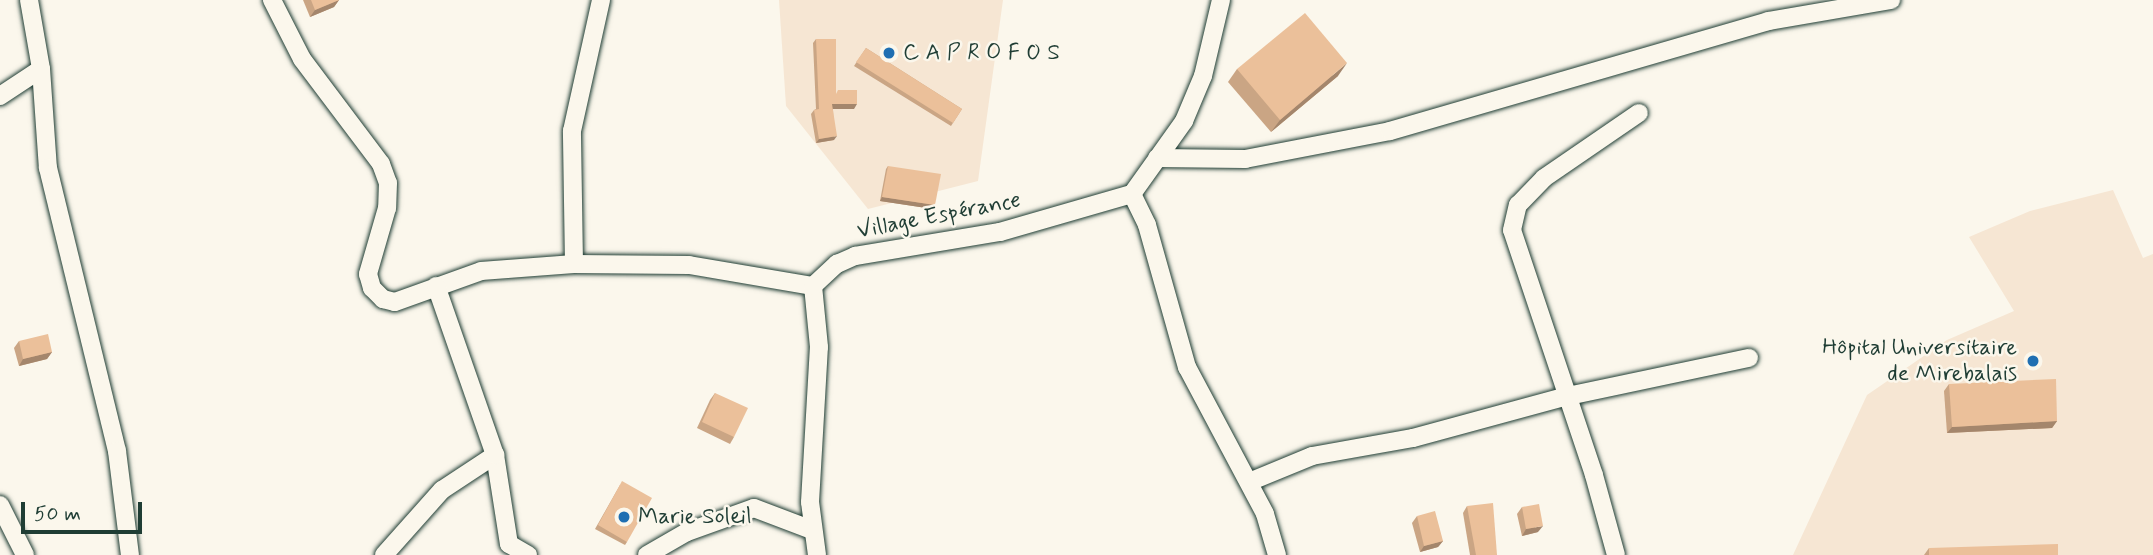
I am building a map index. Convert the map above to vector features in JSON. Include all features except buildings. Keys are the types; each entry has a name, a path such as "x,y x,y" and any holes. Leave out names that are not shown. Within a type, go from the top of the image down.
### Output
{"street":[{"path":"29,0 41,69 48,168 117,451 130,555"},
{"path":"272,0 302,59 381,164 388,183 387,208 368,274 372,288 395,302 481,271 574,264 689,265 813,286 819,347 810,502 817,555"},
{"path":"574,264 572,131 601,0"},
{"path":"1221,0 1203,76 1184,121 1132,194 1147,225 1187,368 1249,482 1277,555"},
{"path":"1157,158 1245,159 1390,131 1768,22 1891,0"},
{"path":"0,96 41,69"},
{"path":"1616,555 1568,396 1511,230 1518,205 1544,178 1639,113"},
{"name":"Village Espérance","path":"813,286 837,264 855,256 1000,232 1132,194"},
{"path":"436,286 495,455 509,544 528,555"},
{"path":"1249,482 1311,456 1413,438 1568,396 1749,358"},
{"path":"384,555 442,490 495,455"},
{"path":"0,505 25,555"},
{"path":"647,555 687,532 754,508 812,530"}],"shaded area":[{"name":"C A P R O F O S","path":"779,0 1003,0 978,181 868,209 786,106"},
{"name":"Hôpital Universitaire de Mirebalais","path":"2113,190 2143,258 2153,254 2153,555 1793,555 1867,395 1947,340 2014,311 1969,237 2030,211"}],"place":[{"name":"C A P R O F O S","path":"889,53"},
{"name":"Hôpital Universitaire de Mirebalais","path":"2033,361"},
{"name":"Marie Soleil","path":"624,517"}]}
